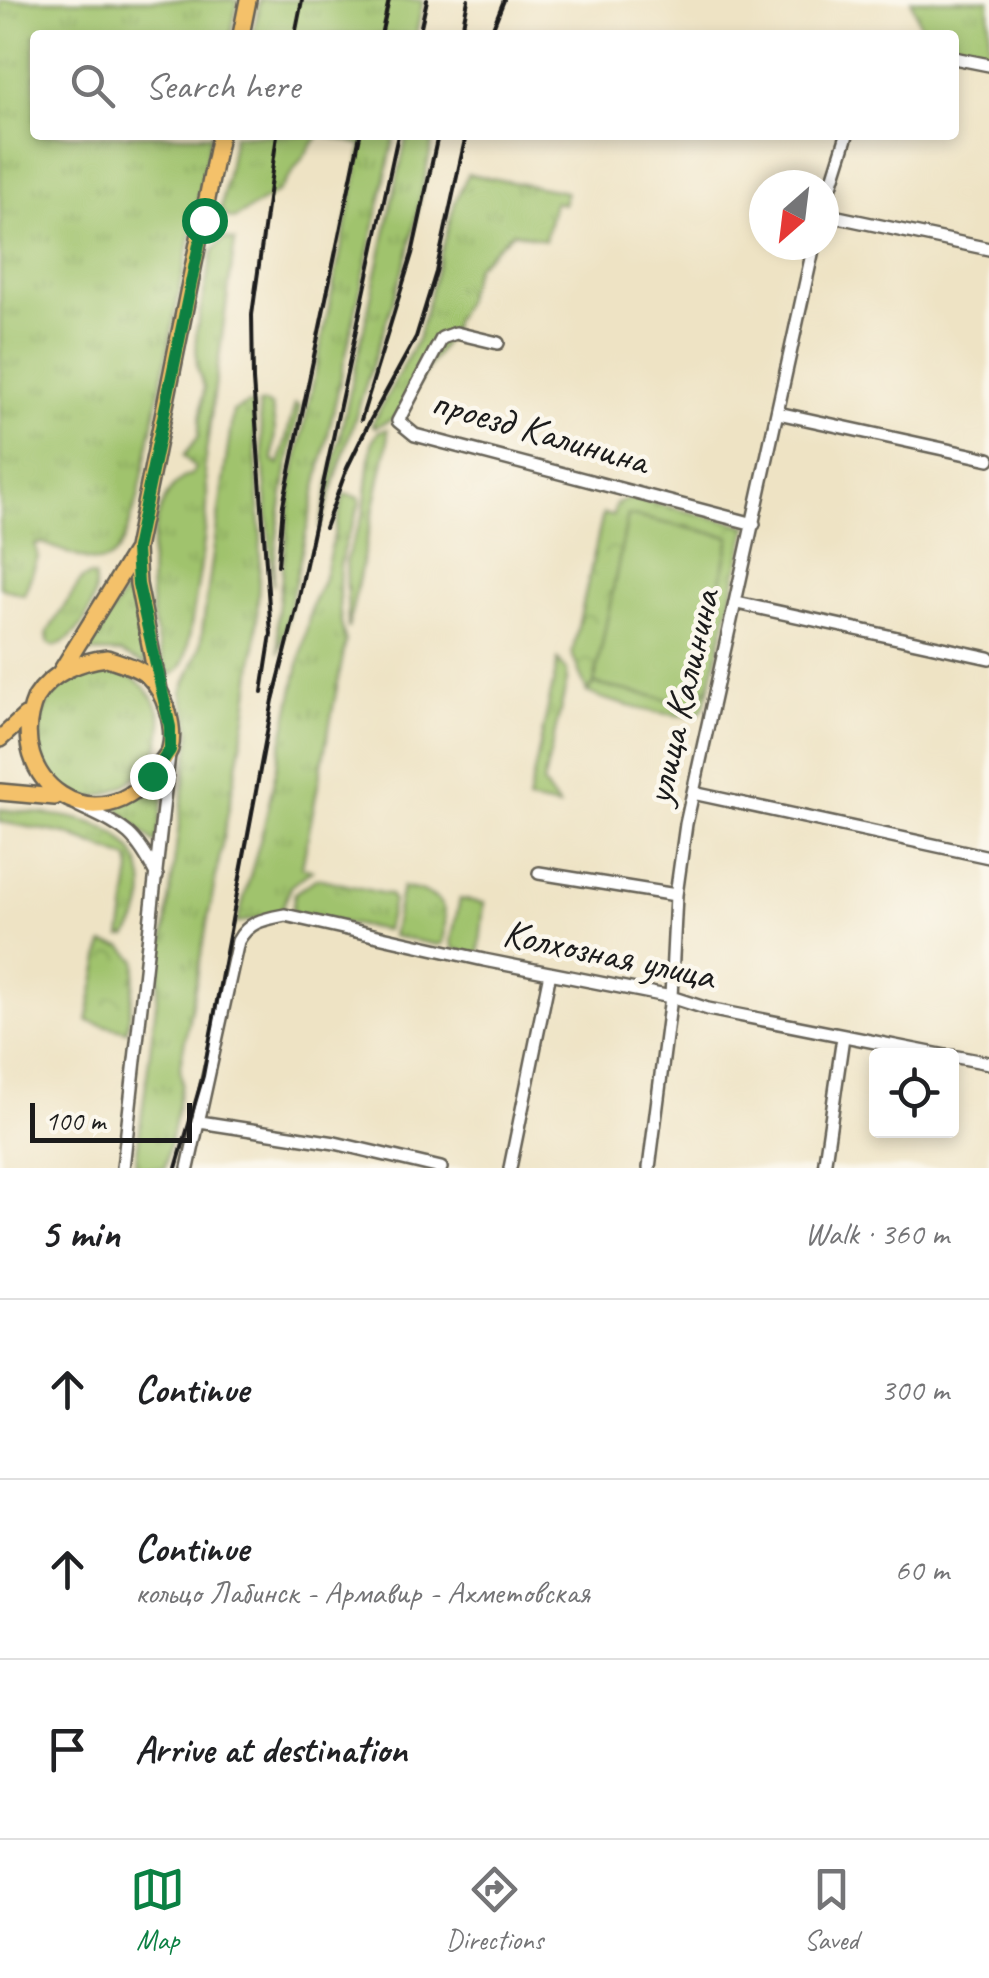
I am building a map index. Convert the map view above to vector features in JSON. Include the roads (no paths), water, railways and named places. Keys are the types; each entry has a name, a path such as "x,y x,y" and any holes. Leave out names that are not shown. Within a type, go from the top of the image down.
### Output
{"main road":[{"path":"242,30 248,0"},
{"path":"0,792 55,798 79,806 119,802 144,783 170,750 169,721 138,584 136,549 219,140"},
{"path":"0,739 25,716 38,693 60,673 136,549"},
{"path":"60,673 90,660 107,658 147,675 159,690"},
{"path":"25,716 23,746 28,763 55,798"}],"street":[{"path":"959,59 989,66"},
{"path":"836,170 845,140"},
{"path":"839,215 989,250"},
{"name":"улица Калинина","path":"649,1168 672,996 676,895 693,793 811,260"},
{"name":"проезд Калинина","path":"498,343 456,333 442,338 398,421 414,434 754,524"},
{"path":"778,413 989,458"},
{"path":"737,603 989,658"},
{"path":"123,1168 170,750"},
{"path":"693,793 989,856"},
{"path":"79,806 116,824 140,842 157,876"},
{"path":"539,873 676,895"},
{"name":"Колхозная улица","path":"200,1122 238,941 245,928 285,915 672,996 708,1009 904,1048"},
{"path":"510,1168 550,973"},
{"path":"824,1168 843,1037"},
{"name":"Колхозная улица","path":"959,1058 989,1063"},
{"path":"188,1168 200,1122 335,1144 441,1168"}],"railway":[{"path":"296,30 302,0"},
{"path":"382,30 389,0"},
{"path":"420,30 427,0"},
{"path":"462,30 468,0"},
{"path":"492,30 504,0"},
{"path":"262,692 271,634 252,315 276,140"},
{"path":"278,565 283,505 359,140"},
{"path":"176,1168 203,1076 273,700 297,606 397,140"},
{"path":"361,420 412,254 437,140"},
{"path":"325,528 347,468 416,337 436,272 465,140"}]}
